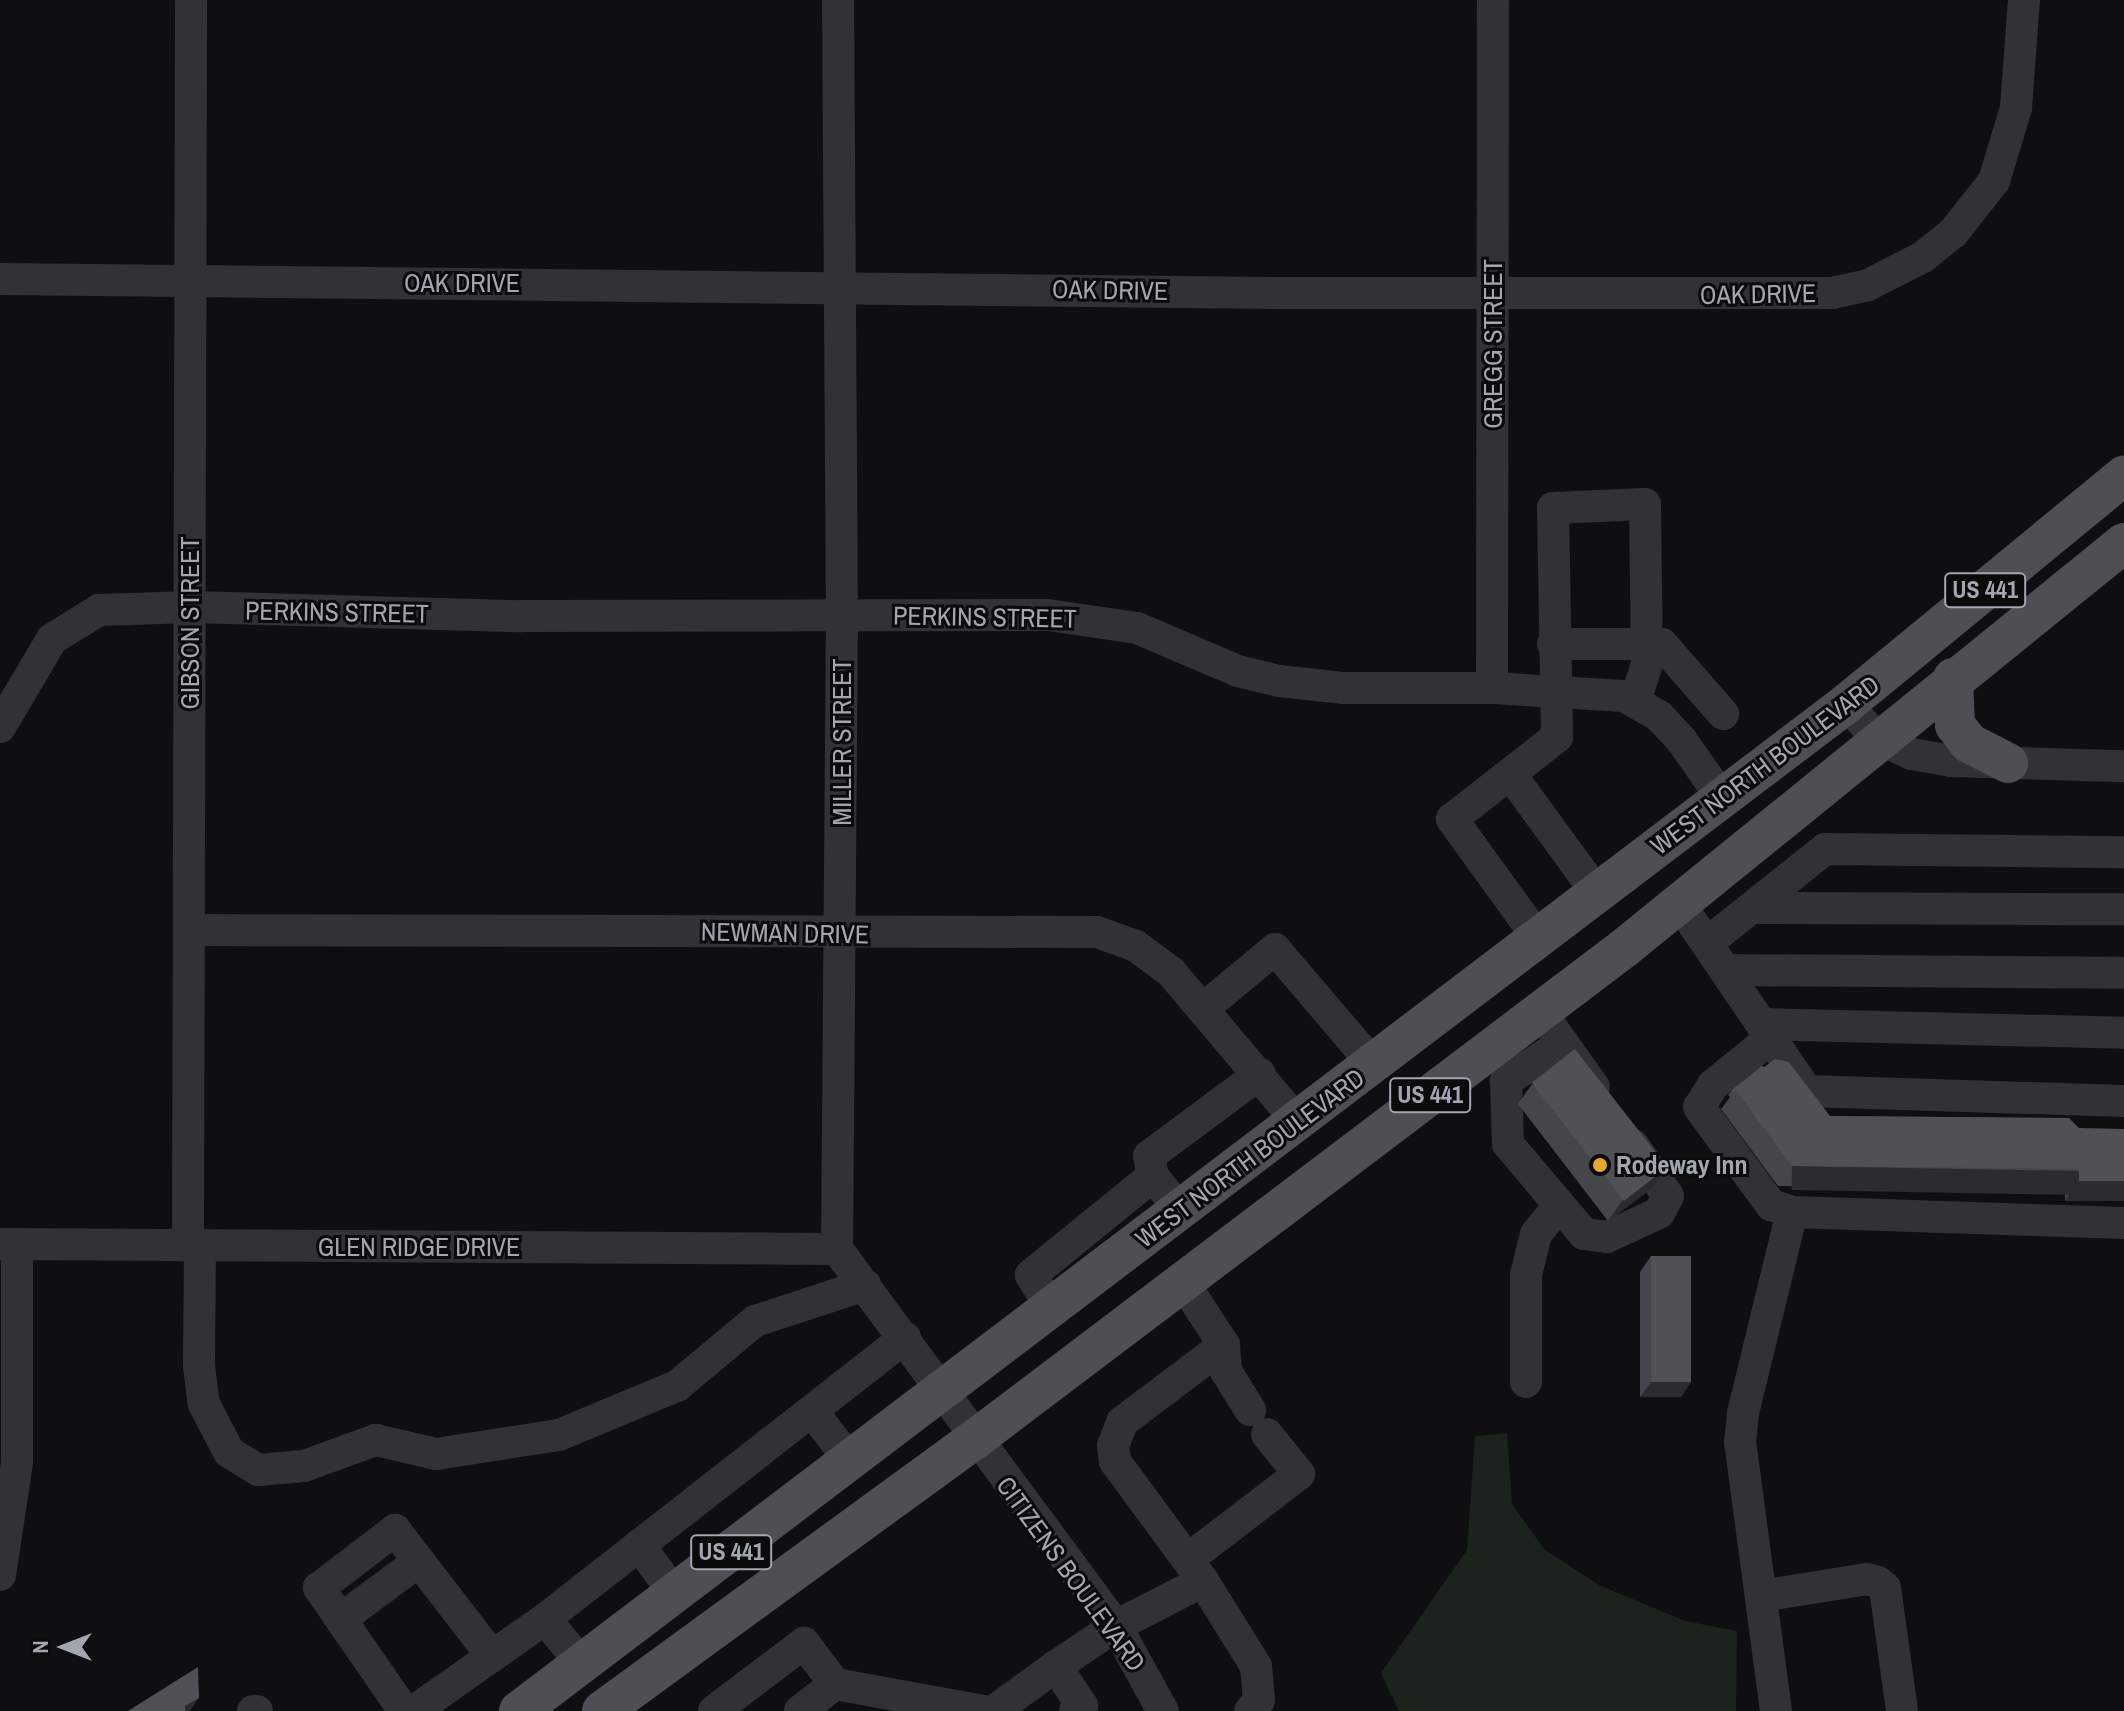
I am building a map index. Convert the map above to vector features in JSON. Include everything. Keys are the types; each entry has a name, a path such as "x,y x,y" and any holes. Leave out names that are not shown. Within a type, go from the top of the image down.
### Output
{"main road":[{"name":"WEST NORTH BOULEVARD","path":"519,1711 943,1393 1846,704 2124,476"},
{"name":"WEST NORTH BOULEVARD","path":"604,1710 974,1440 1183,1282 1499,1065 1540,1011 1679,903 1953,678 2118,558"},
{"path":"1953,678 1955,725 1969,743 2008,763"}],"street":[{"name":"GIBSON STREET","path":"191,0 190,607 194,1246 199,1366 204,1404 229,1452 258,1470 304,1466 376,1440 436,1454 559,1435 677,1386 755,1321 865,1285"},
{"name":"MILLER STREET","path":"837,1249 842,616 837,285 838,0"},
{"name":"GREGG STREET","path":"1492,688 1493,0"},
{"name":"OAK DRIVE","path":"0,279 1794,295 1844,290 1891,276 1953,233 1994,181 2016,108 2024,0"},
{"path":"1538,938 1452,819 1557,737 1553,690 1553,508 1645,504 1647,664 1635,701"},
{"name":"PERKINS STREET","path":"0,727 35,663 69,624 99,610 190,607 506,616 1076,618 1147,631 1238,671 1279,681 1343,688 1606,692 1635,701 1682,741 1722,798"},
{"path":"1553,644 1647,644 1668,647 1723,714"},
{"path":"1846,704 1877,738 1912,754 2008,763 2124,766"},
{"path":"1511,775 1597,893"},
{"path":"1707,943 1825,849 2124,852"},
{"path":"1679,903 1807,1091 2124,1101"},
{"path":"1752,908 2124,909"},
{"name":"NEWMAN DRIVE","path":"191,930 1097,932 1136,946 1205,1007 1297,1121"},
{"path":"1205,1007 1275,949 1373,1064"},
{"path":"1725,970 2124,973"},
{"path":"1540,1011 1563,1043 1613,1115 1668,1196 1659,1213 1607,1237 1584,1234 1557,1208 1508,1144 1499,1065 1563,1043"},
{"path":"2124,1033 1767,1031 1713,1085 1699,1107 1771,1205 1792,1212 2124,1223"},
{"path":"1180,1210 1153,1176 1149,1156 1260,1074"},
{"path":"1052,1309 1031,1275 1153,1176"},
{"path":"1526,1382 1526,1275 1536,1234 1557,1208"},
{"path":"1776,1711 1740,1442 1743,1413 1792,1212"},
{"path":"1107,1214 1133,1247"},
{"path":"0,1575 17,1462 8,1244"},
{"name":"GLEN RIDGE DRIVE","path":"8,1244 837,1249"},
{"path":"837,1249 905,1338 974,1440"},
{"path":"994,1711 1195,1570 1299,1474 1259,1422 1226,1371 1224,1345 1183,1282"},
{"path":"414,1711 545,1619 905,1338"},
{"path":"1224,1345 1122,1422 1113,1446 1115,1461 1195,1570 1256,1666 1259,1700 1250,1711"},
{"path":"812,1411 851,1462"},
{"name":"CITIZENS BOULEVARD","path":"974,1440 1116,1626 1163,1711"},
{"path":"404,1711 319,1588 395,1530 492,1656"},
{"path":"639,1545 675,1594"},
{"path":"1761,1596 1867,1579 1878,1582 1885,1588 1902,1711"},
{"path":"545,1619 582,1664"},
{"path":"714,1711 804,1643 835,1684 909,1705 984,1711"},
{"path":"1056,1666 1082,1706 1075,1711"},
{"path":"800,1711 835,1684"}],"shaded area":[{"path":"1507,1433 1512,1504 1544,1549 1599,1585 1685,1621 1737,1631 1736,1711 1399,1711 1381,1673 1467,1550 1475,1436"}],"building":[{"path":"1575,1049 1667,1167 1624,1201 1532,1083"},
{"path":"1775,1059 1789,1062 1830,1116 2069,1118 2079,1128 2124,1129 2124,1181 2079,1181 2079,1169 1792,1166 1735,1089"},
{"path":"1762,1066 1765,1067 1733,1092 1732,1090"},
{"path":"1651,1256 1691,1256 1691,1382 1651,1382"},
{"path":"198,1667 199,1698 185,1706 185,1711 128,1711"}],"place":[{"name":"Rodeway Inn","path":"1600,1165"}]}
